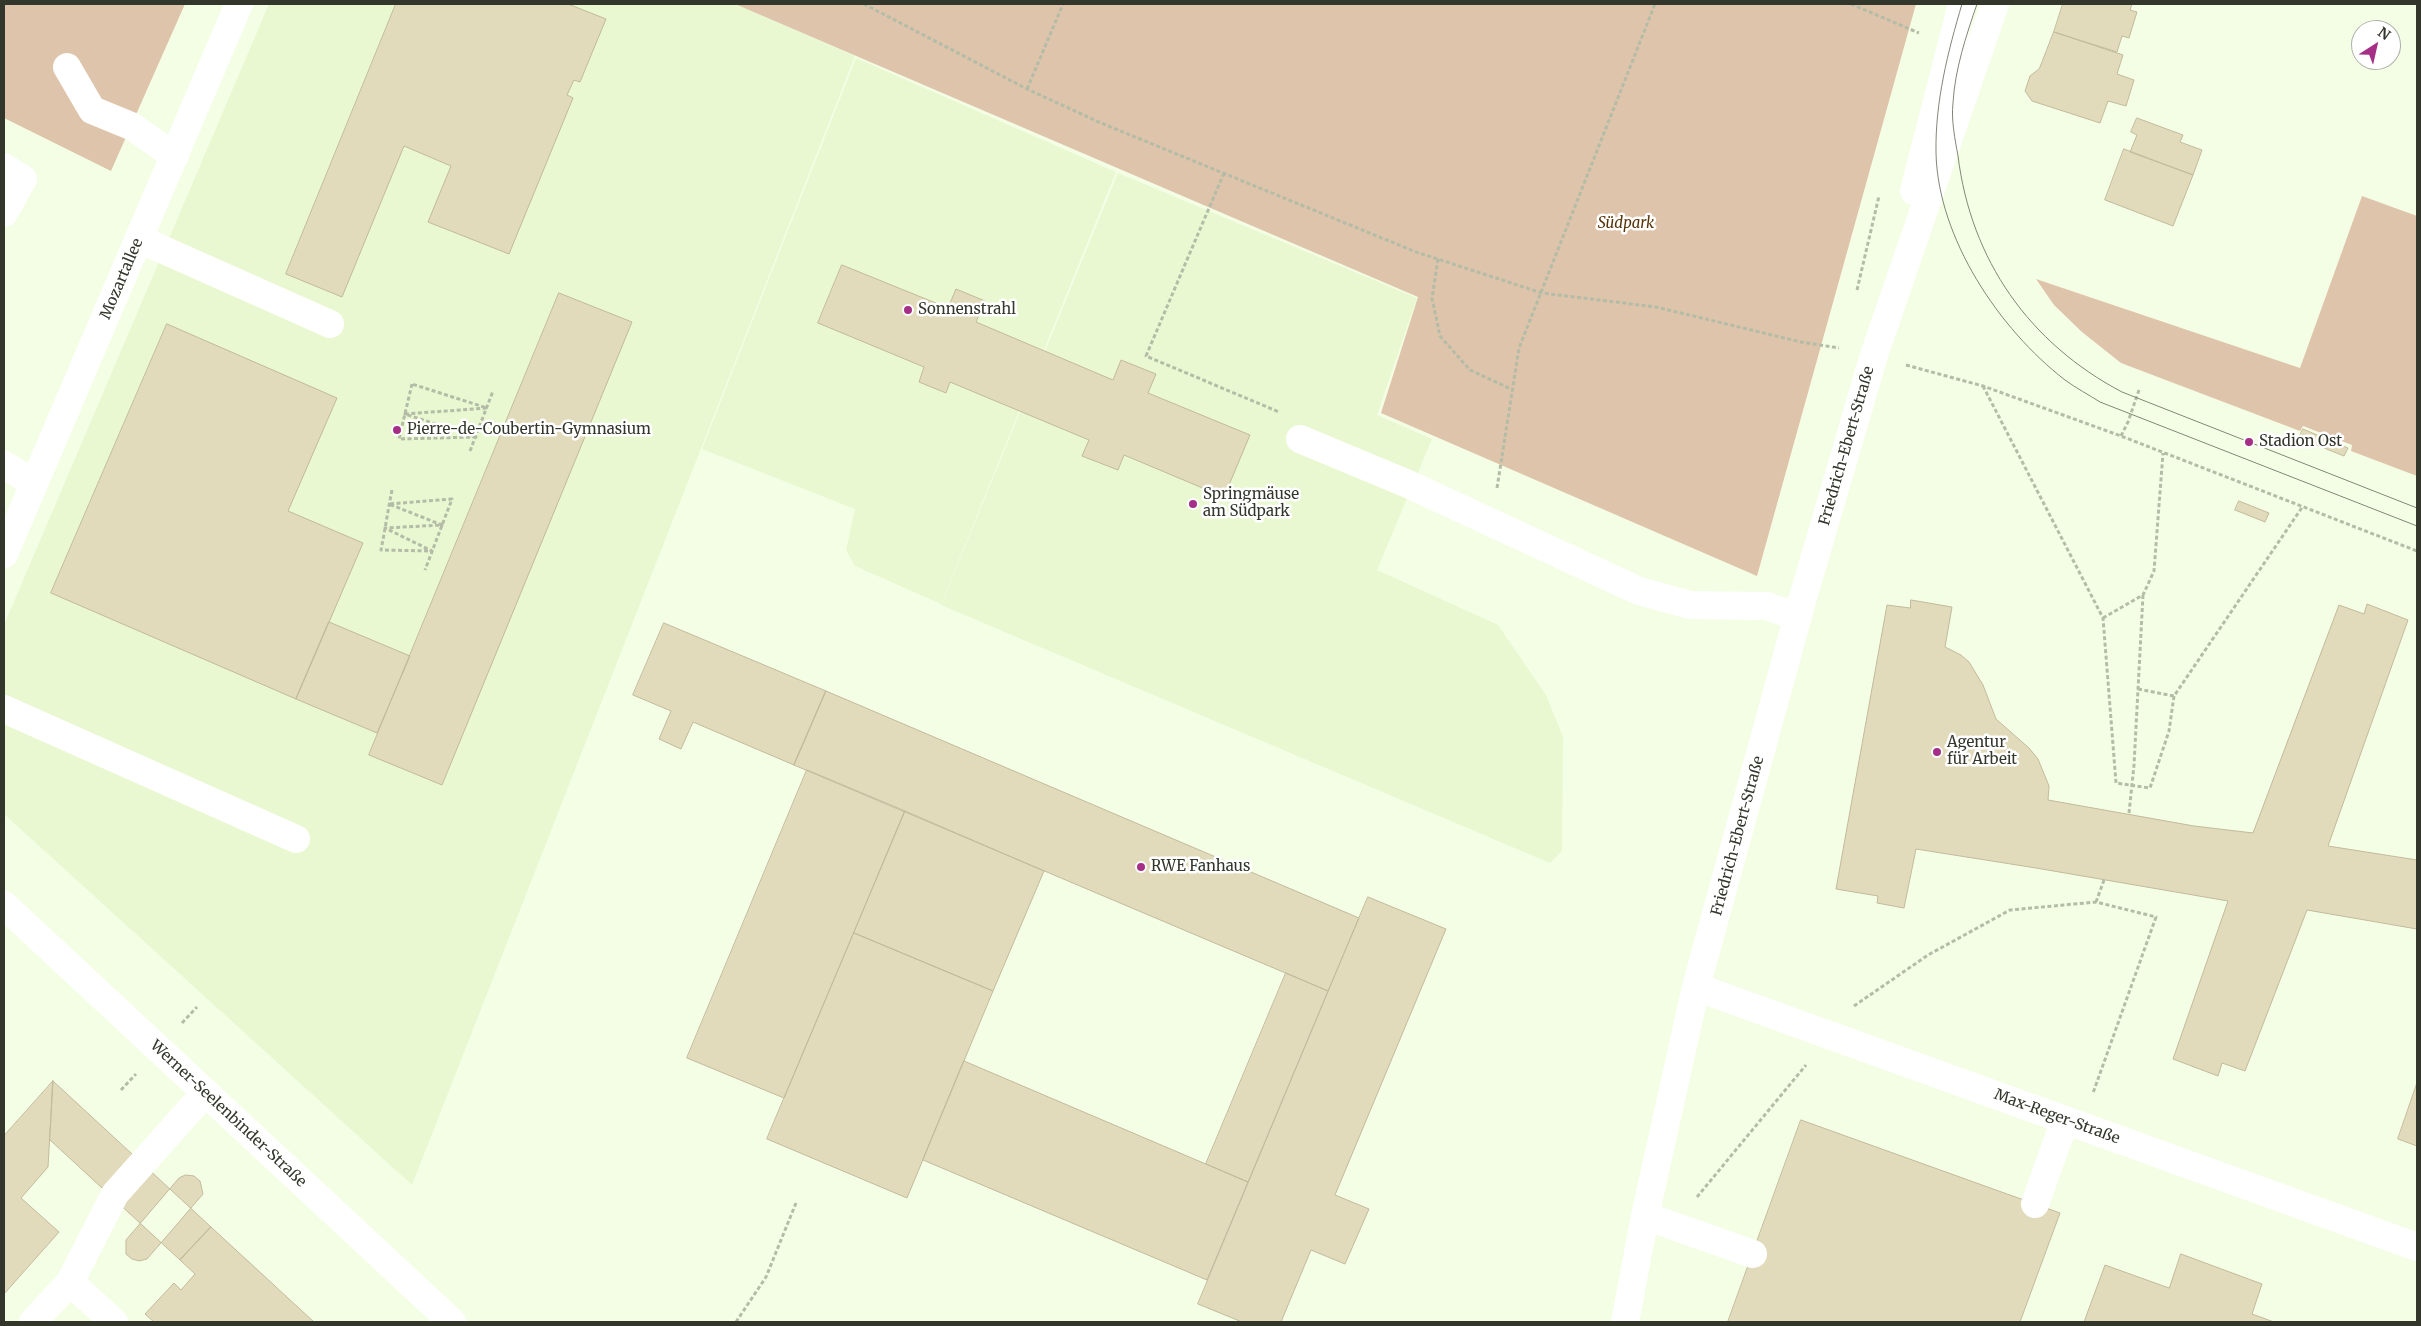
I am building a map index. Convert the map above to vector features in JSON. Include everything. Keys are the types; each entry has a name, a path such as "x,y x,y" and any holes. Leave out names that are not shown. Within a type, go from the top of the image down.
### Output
{"street":[{"name":"Mozartallee","path":"4,554 239,4"},
{"name":"Friedrich-Ebert-Straße","path":"1626,1322 1645,1216 1696,987 1798,617 1874,355 1962,4"},
{"name":"Friedrich-Ebert-Straße","path":"1874,355 1995,4"},
{"path":"67,67 92,110 131,126 175,156"},
{"path":"4,167 23,179 4,213"},
{"path":"139,239 330,324"},
{"path":"1300,439 1408,484 1639,591 1690,605 1766,606 1798,617"},
{"path":"4,464 34,483"},
{"path":"4,709 296,839"},
{"name":"Werner-Seelenbinder-Straße","path":"4,905 452,1322"},
{"name":"Max-Reger-Straße","path":"1696,987 2417,1247"},
{"path":"36,1321 70,1282 115,1194 206,1093"},
{"path":"2035,1204 2073,1123"},
{"path":"1645,1216 1753,1254"},
{"path":"70,1282 114,1322"}],"path":[{"path":"864,4 1026,89 1101,123 1438,259 1542,293 1656,307 1801,342 1843,348"},
{"path":"1026,89 1063,4"},
{"path":"1492,523 1518,348 1542,293 1655,4"},
{"path":"1851,4 1950,46"},
{"path":"1224,173 1146,356 1280,412 1300,439"},
{"path":"1438,259 1432,298 1440,336 1470,370 1511,388"},
{"path":"1906,365 1983,386 2121,436 2417,551"},
{"path":"476,437 399,439 412,384 487,408"},
{"path":"1983,386 2103,618 2116,782 2150,788 2169,731 2174,696 2303,506"},
{"path":"2121,436 2139,390"},
{"path":"470,451 493,391"},
{"path":"405,414 487,408"},
{"path":"405,414 476,437"},
{"path":"2129,813 2133,786 2143,595 2154,571 2163,453"},
{"path":"392,490 381,550 432,551"},
{"path":"390,504 452,499 425,570"},
{"path":"390,504 442,526"},
{"path":"385,528 442,526"},
{"path":"385,528 432,551"},
{"path":"2103,618 2143,595"},
{"path":"2138,689 2174,696"},
{"path":"2096,902 2104,880"},
{"path":"1692,1204 1854,1006 1928,955 2010,910 2096,902 2156,916 2073,1123"},
{"path":"736,1322 766,1277 796,1203"}],"shaded area":[{"name":"Pierre-de-Coubertin-Gymnasium","path":"269,4 735,4 855,56 412,1185 4,814 4,625"},
{"name":"Sonnenstrahl","path":"856,58 1116,172 941,604 855,566 846,550 855,509 702,449"},
{"name":"Springmäuse am Südpark","path":"1118,173 1417,298 1377,415 1432,439 1377,570 1498,625 1546,695 1563,737 1562,851 1550,863 941,605"}],"green space":[{"path":"4,4 185,4 111,171 4,118"},
{"name":"Südpark","path":"735,4 1916,4 1757,576 1381,413 1418,297"},
{"path":"2362,196 2417,216 2417,476 2351,451 2352,445 2303,426 2300,431 2121,363 2082,332 2054,305 2036,279 2300,368"}],"building":[{"path":"396,4 568,4 606,19 580,82 574,80 567,95 573,98 509,254 428,222 451,166 404,146 342,297 286,274"},
{"path":"2063,4 2132,4 2130,10 2137,12 2129,38 2122,36 2117,52 2054,32"},
{"path":"2054,32 2123,55 2117,74 2134,80 2126,106 2108,101 2100,123 2032,101 2025,91 2030,76 2039,69"},
{"path":"2137,118 2183,135 2180,142 2202,150 2193,175 2130,152 2137,135 2131,132"},
{"path":"2124,149 2193,175 2173,226 2105,200"},
{"path":"842,265 948,308 956,289 985,301 976,322 1113,380 1121,360 1156,374 1148,393 1250,435 1224,497 1124,455 1118,470 1082,456 1089,440 950,382 946,393 919,382 924,367 818,323"},
{"path":"559,293 632,322 442,785 369,755"},
{"path":"167,324 337,398 288,511 363,543 296,699 51,593"},
{"path":"2303,429 2348,448 2344,456 2299,438"},
{"path":"2239,501 2269,513 2265,522 2235,510"},
{"path":"1911,600 1952,607 1945,647 1961,655 1969,662 1983,685 1996,719 2029,748 2038,759 2049,786 2048,800 2194,826 2253,833 2339,605 2364,614 2367,604 2408,620 2328,846 2417,860 2417,929 2307,910 2245,1071 2222,1063 2218,1076 2173,1059 2228,901 1916,849 1904,908 1877,903 1878,896 1836,889 1887,605 1910,608"},
{"path":"329,622 410,656 377,733 296,699"},
{"path":"664,623 826,691 794,765 693,722 681,749 659,739 671,711 633,695"},
{"path":"826,691 1359,918 1328,991 794,765"},
{"path":"807,770 905,811 784,1098 687,1058"},
{"path":"905,811 1044,871 993,991 854,933"},
{"path":"1368,897 1446,929 1335,1195 1369,1209 1345,1264 1311,1250 1281,1322 1242,1322 1198,1304"},
{"path":"854,933 993,991 907,1198 767,1139"},
{"path":"1286,973 1328,991 1248,1182 1206,1164"},
{"path":"964,1061 1248,1182 1207,1280 923,1160"},
{"path":"53,1081 48,1167 21,1198 59,1232 4,1294 4,1136"},
{"path":"53,1081 211,1227 180,1260 50,1140"},
{"path":"2417,1083 2417,1146 2398,1139"},
{"path":"1801,1120 2060,1213 2020,1322 1728,1322"},
{"path":"186,1175 194,1176 200,1181 203,1194 147,1259 139,1261 132,1259 126,1254 126,1240 179,1178"},
{"path":"211,1227 314,1322 154,1322 145,1314 174,1283 181,1290 195,1274 180,1260"},
{"path":"2181,1254 2262,1284 2252,1314 2274,1322 2084,1322 2105,1265 2169,1288"}],"tram line":[{"path":"1962,4 1947,58 1940,96 1936,134 1939,185 1960,249 1996,308 2017,335 2065,380 2100,402 2417,526"},
{"path":"1977,4 1965,40 1954,90 1953,123 1956,143 1965,194 1976,230 1991,263 2010,295 2033,323 2059,349 2089,372 2122,392 2417,508"}],"place":[{"name":"Sonnenstrahl","path":"908,310"},
{"name":"Pierre-de-Coubertin-Gymnasium","path":"397,430"},
{"name":"Stadion Ost","path":"2249,442"},
{"name":"Springmäuse am Südpark","path":"1193,504"},
{"name":"Agentur für Arbeit","path":"1937,752"},
{"name":"RWE Fanhaus","path":"1141,867"}]}
